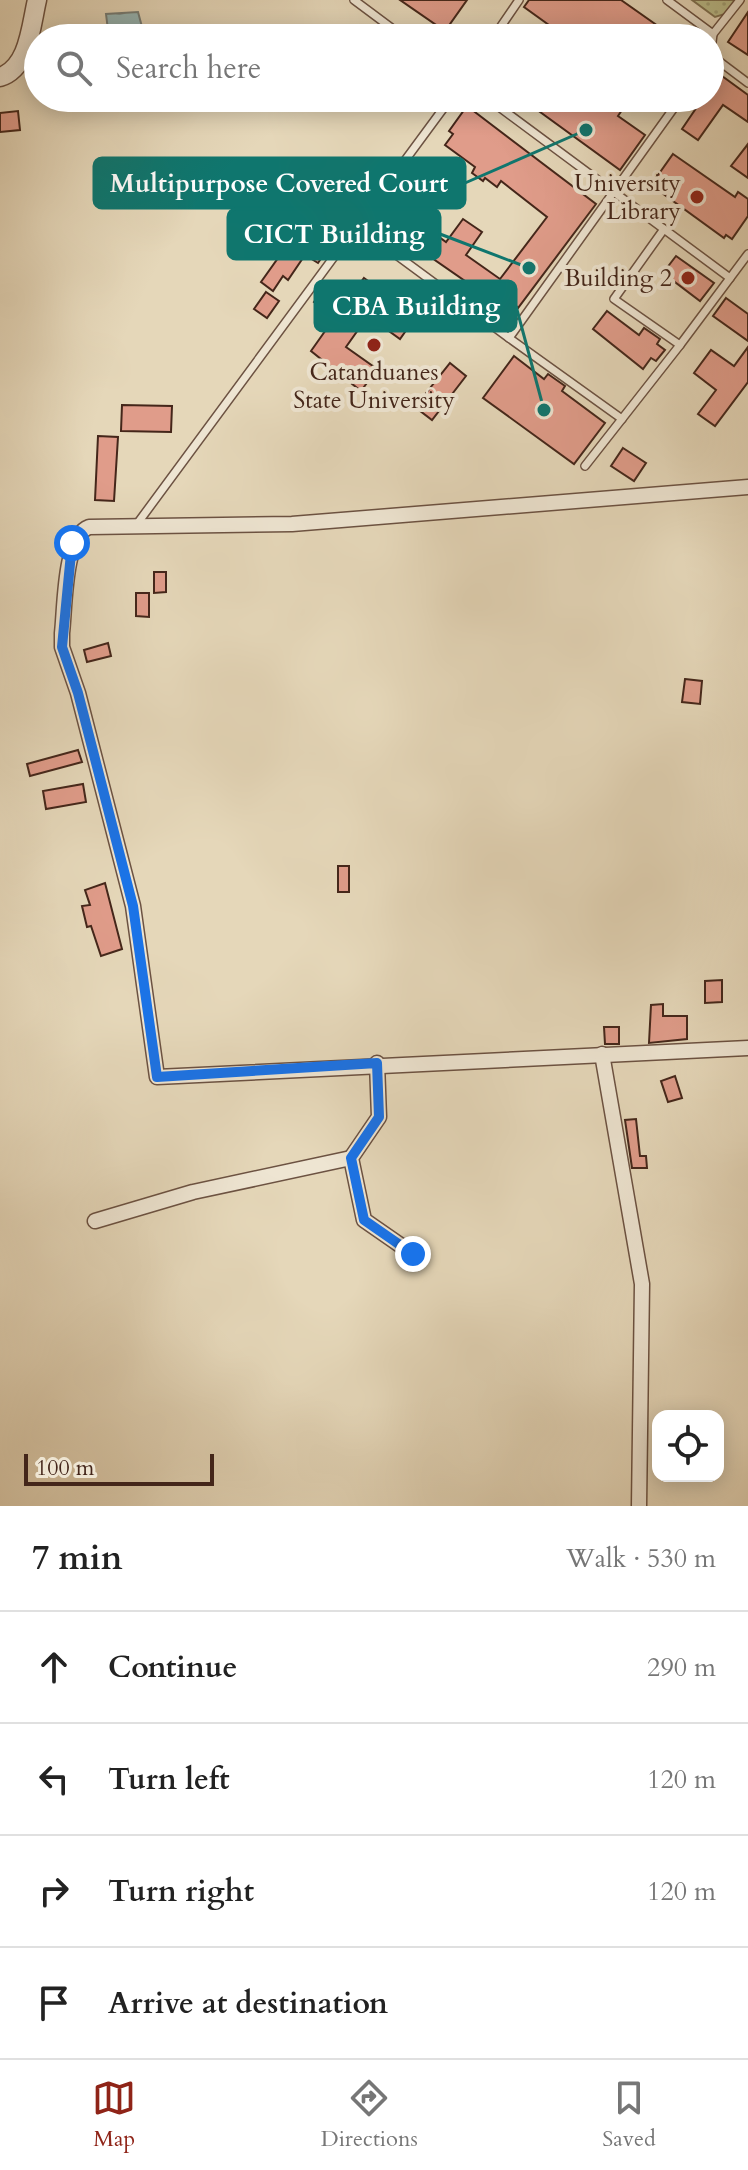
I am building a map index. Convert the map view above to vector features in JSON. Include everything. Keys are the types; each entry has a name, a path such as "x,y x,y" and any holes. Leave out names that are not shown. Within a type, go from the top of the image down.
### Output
{"street":[{"path":"30,24 37,0"},
{"path":"0,77 8,74 20,61 24,47"},
{"path":"748,487 292,524 89,527 75,537 62,647 78,693 133,906 157,1077 377,1063 748,1048"},
{"path":"602,1054 642,1284 639,1506"},
{"path":"95,1221 193,1192 351,1158 379,1117 377,1063"},
{"path":"351,1158 364,1220 413,1254"}],"lane":[{"path":"354,0 386,24"},
{"path":"503,24 519,0"},
{"path":"667,0 699,24"},
{"path":"721,24 740,0"},
{"path":"724,66 748,83"},
{"path":"137,524 441,112"},
{"path":"506,112 730,278"},
{"path":"509,338 671,112"},
{"path":"357,226 622,419"},
{"path":"664,229 614,299 680,345"},
{"path":"585,466 748,254"}],"green space":[{"path":"692,0 736,0 725,14 715,17"}],"water":[{"path":"138,12 141,24 107,24 106,14"}],"building":[{"path":"400,0 467,0 450,24 435,24"},
{"path":"529,0 621,0 655,24 548,24 524,7"},
{"path":"748,12 748,55 728,42"},
{"path":"724,77 748,95 748,122 724,106"},
{"path":"18,111 20,130 0,132 0,113"},
{"path":"463,112 475,112 596,204 518,308 486,284 481,292 390,229 419,188 436,200 420,223 446,242 463,219 482,232 466,255 500,279 547,217 501,181 497,187 472,173 475,167 445,145 453,134 449,131"},
{"path":"540,112 621,112 618,116 645,135 620,170"},
{"path":"694,112 718,112 698,140 682,129"},
{"path":"748,144 748,178 731,166"},
{"name":"University Library","path":"673,154 735,197 738,192 748,199 748,216 732,239 726,235 724,238 651,185"},
{"path":"248,189 264,201 268,196 281,205 277,210 329,247 318,263 305,255 288,280 283,276 273,291 261,282 288,244 235,207"},
{"name":"Building 2","path":"676,256 714,283 700,301 663,273"},
{"path":"364,278 378,288 381,285 419,312 400,339 368,316 346,347 377,369 361,391 311,351 335,317 314,302 322,291 343,306"},
{"path":"266,292 279,301 267,318 254,309"},
{"path":"726,298 748,314 748,341 713,316"},
{"path":"607,311 639,335 644,328 660,339 657,344 665,350 656,361 651,358 643,369 593,329"},
{"path":"748,347 748,382 715,426 698,414 716,390 694,373 711,350 734,366"},
{"path":"514,356 544,379 548,374 565,386 562,391 605,423 574,464 483,398"},
{"path":"450,363 466,376 432,420 415,407"},
{"path":"122,405 172,406 171,432 121,431"},
{"path":"98,436 118,437 114,501 95,500"},
{"path":"623,448 646,463 634,481 611,466"},
{"path":"154,572 166,572 166,592 154,593"},
{"path":"136,593 149,593 149,617 136,616"},
{"path":"108,643 111,656 87,662 84,650"},
{"path":"685,679 702,681 700,704 682,702"},
{"path":"78,750 82,762 30,776 27,764"},
{"path":"83,784 86,802 46,809 43,791"},
{"path":"338,866 349,866 349,892 338,892"},
{"path":"105,883 122,949 101,956 91,926 87,927 82,906 90,905 85,890"},
{"path":"722,980 722,1002 705,1003 705,981"},
{"path":"663,1004 663,1016 687,1016 687,1039 649,1043 651,1005"},
{"path":"604,1027 619,1027 619,1044 605,1044"},
{"path":"675,1076 682,1098 668,1102 661,1081"},
{"path":"636,1119 640,1156 646,1156 647,1168 632,1168 625,1120"}],"place":[{"name":"Multipurpose Covered Court","path":"586,130"},
{"name":"University Library","path":"697,197"},
{"name":"CICT Building","path":"529,268"},
{"name":"Building 2","path":"688,278"},
{"name":"Catanduanes State University","path":"374,345"},
{"name":"CBA Building","path":"544,410"}],"route":[{"path":"72,543 62,647 78,693 133,906 157,1077 377,1063 379,1117 351,1158 364,1220 413,1254"}]}
